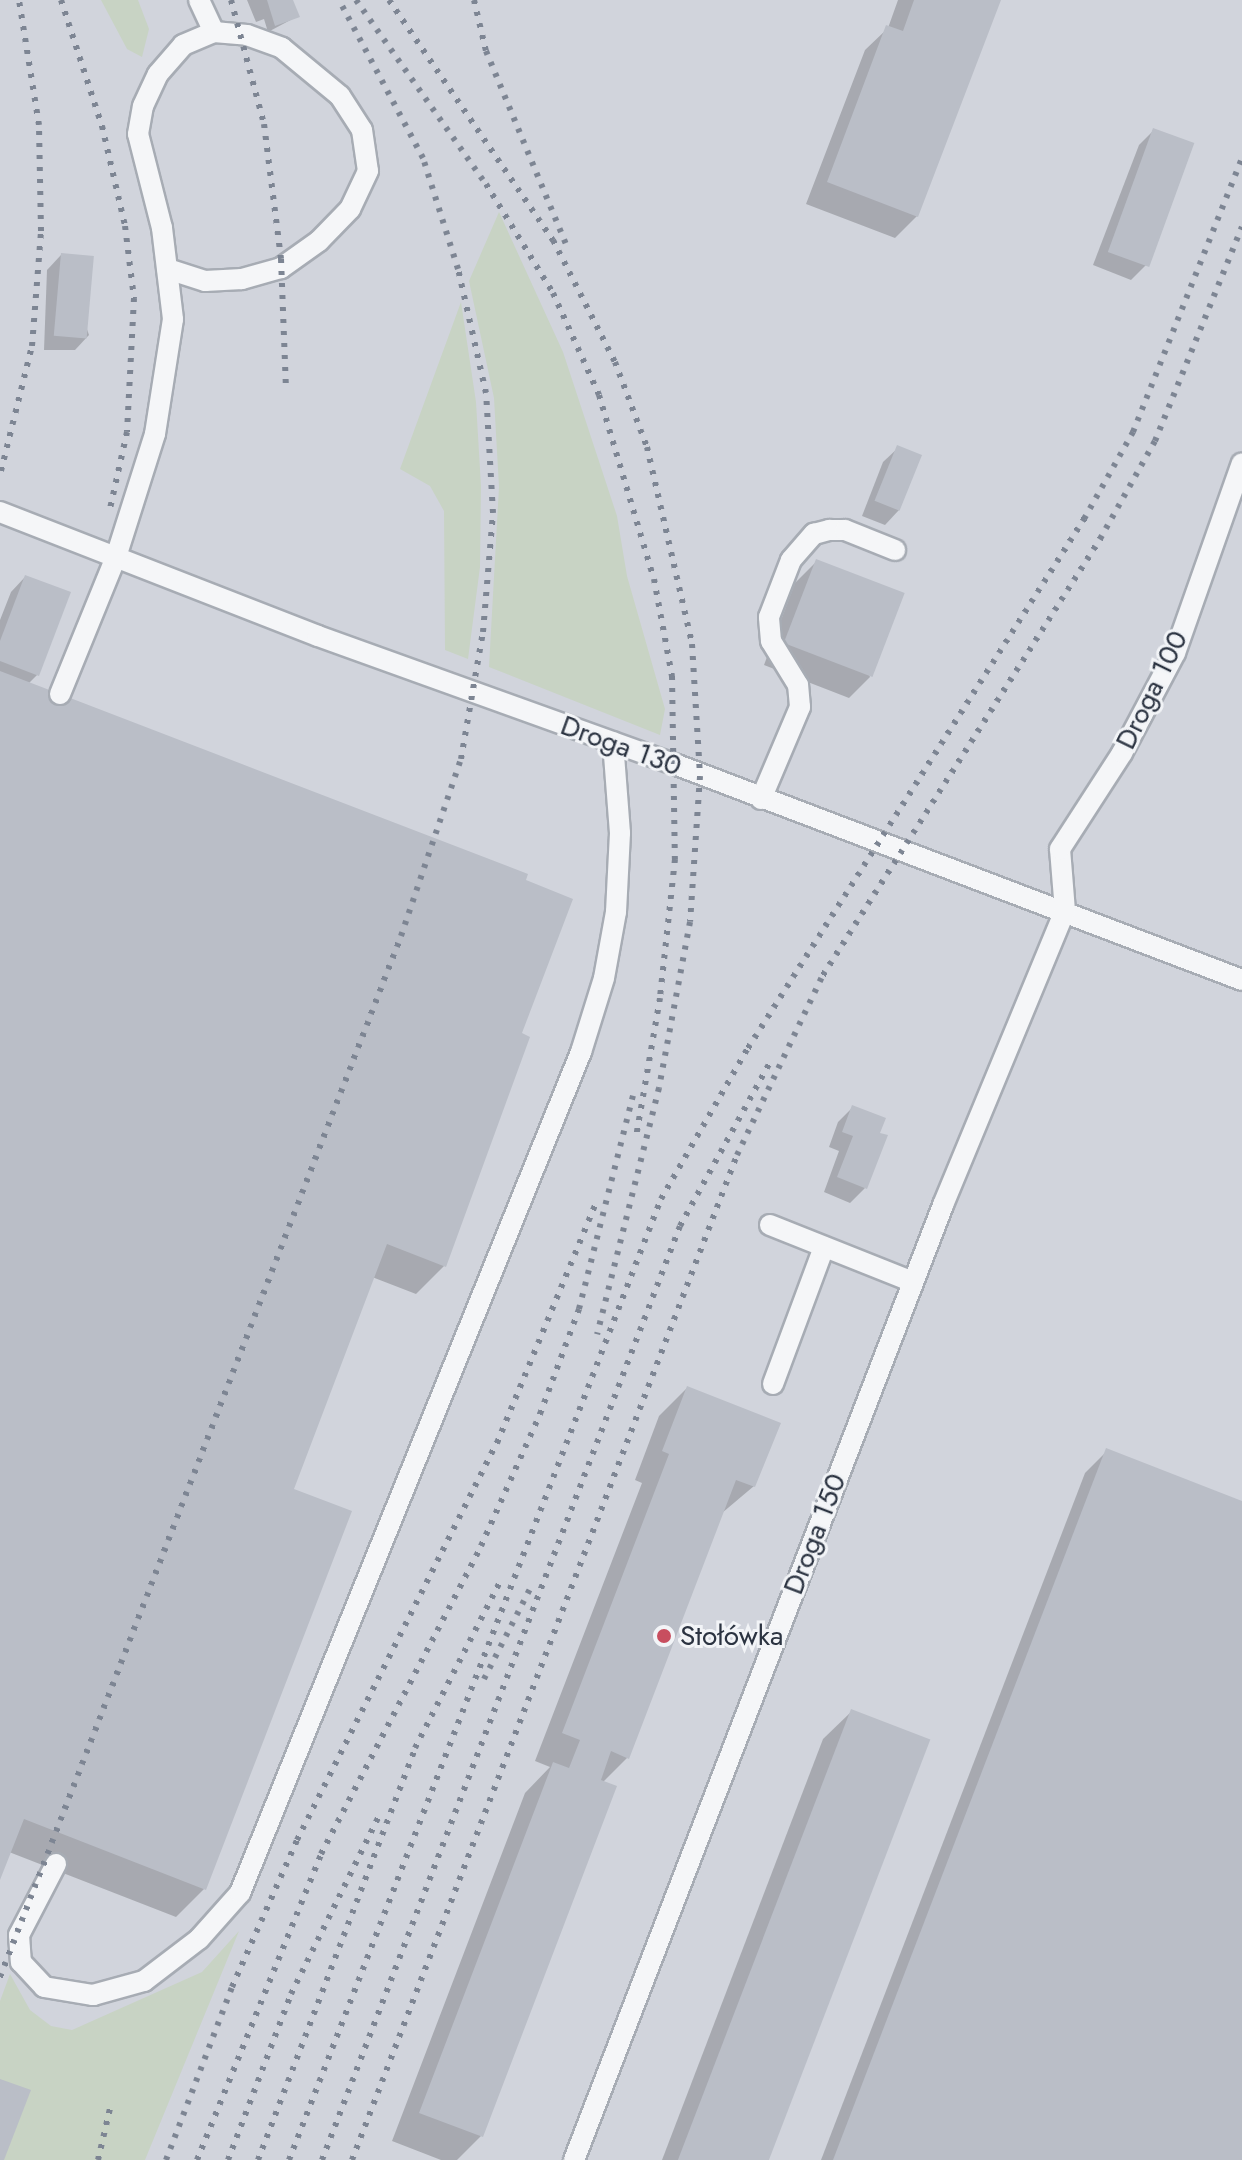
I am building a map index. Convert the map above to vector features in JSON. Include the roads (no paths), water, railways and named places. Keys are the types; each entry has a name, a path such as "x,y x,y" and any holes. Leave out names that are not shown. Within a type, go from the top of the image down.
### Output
{"lane":[{"path":"199,0 214,32"},
{"path":"60,694 116,557 155,434 173,319 167,269 138,134 143,106 158,74 183,45 214,32 247,35 310,66 340,96 362,130 368,171 350,209 319,241 281,268 242,279 205,281 167,269"},
{"name":"Droga 100","path":"1065,911 1060,849 1122,753 1175,653 1242,463"},
{"name":"Droga 130","path":"0,512 1242,980"},
{"path":"761,799 800,707 798,685 771,641 769,617 791,560 814,534 829,530 845,530 895,550"},
{"path":"56,1864 19,1935 21,1962 44,1987 93,1995 144,1981 199,1939 240,1893 581,1052 616,912 620,833 613,742"},
{"name":"Droga 150","path":"574,2160 913,1282 1065,911"},
{"path":"770,1225 913,1282"},
{"path":"773,1384 824,1247"}],"railway":[{"path":"1,471 32,346 41,231 39,125 19,0"},
{"path":"61,0 102,126 125,226 134,298 127,432 109,513"},
{"path":"231,0 264,124 281,259 286,389"},
{"path":"0,1977 401,936 461,759 483,632 493,513 486,393 458,269 423,158 339,0"},
{"path":"356,0 486,184 553,293 599,395 654,579 672,676 675,859 660,998 636,1137"},
{"path":"389,0 553,240 615,362 647,447 692,644 700,776 690,922 659,1088 597,1334"},
{"path":"474,0 486,51 567,247"},
{"path":"289,2160 661,1199 748,1048 1084,519 1133,432 1242,158"},
{"path":"352,2160 737,1155 823,975 1100,539 1155,441 1242,227"},
{"path":"322,2160 680,1226 769,1064"},
{"path":"197,2160 321,1854 481,1546 540,1414 579,1309 634,1091"},
{"path":"166,2160 232,1987 297,1840 497,1443 595,1205"},
{"path":"258,2160 415,1748 502,1578"},
{"path":"484,1679 533,1583"},
{"path":"228,2160 291,1994 379,1816"},
{"path":"98,2160 111,2104"}],"place":[{"name":"Stołówka","path":"664,1636"}]}
